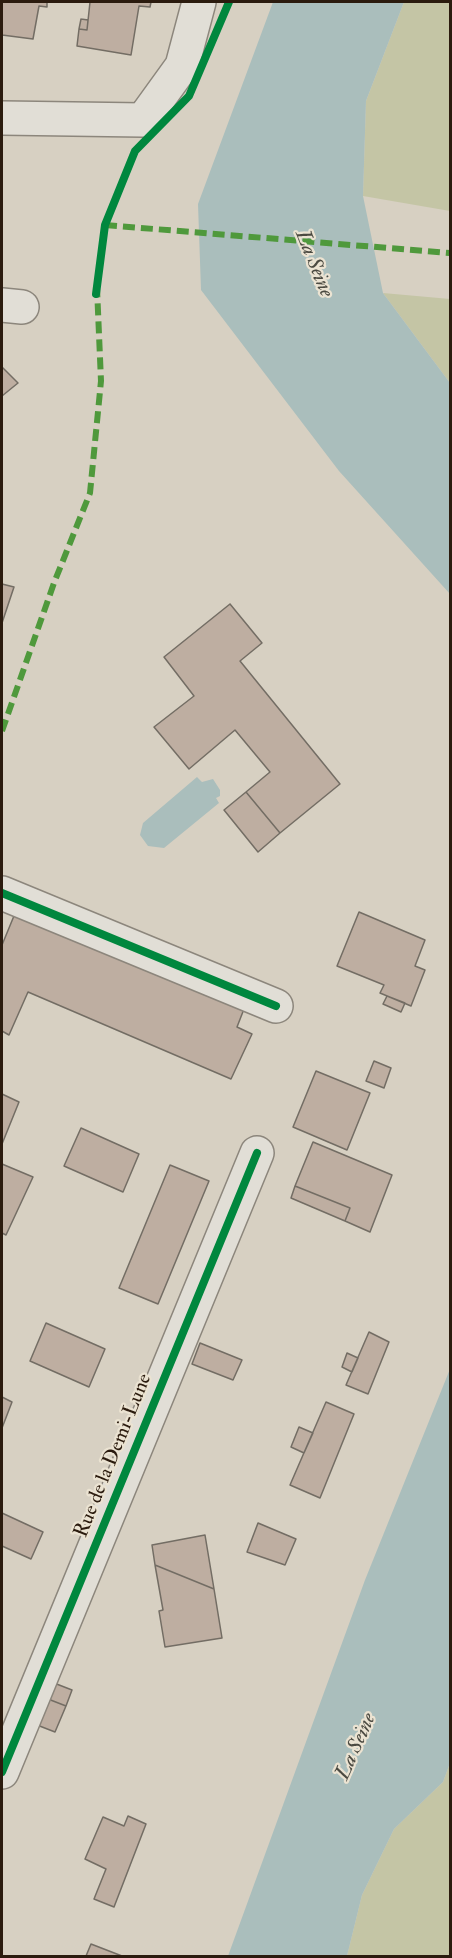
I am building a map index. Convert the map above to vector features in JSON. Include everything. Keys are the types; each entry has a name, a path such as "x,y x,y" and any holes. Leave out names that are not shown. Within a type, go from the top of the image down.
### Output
{"street":[{"path":"2,118 143,120 182,66 199,2"},
{"path":"2,893 276,1006"},
{"name":"Rue de la Demi-Lune","path":"2,1772 257,1153"}],"green space":[{"path":"404,2 450,2 450,211 363,196 366,101"},
{"path":"383,293 450,299 450,383"},
{"path":"450,1763 450,1956 347,1956 362,1895 394,1829 443,1782"}],"water":[{"name":"La Seine","path":"273,2 404,2 366,101 363,196 383,293 450,383 450,594 339,471 201,290 198,204"},
{"path":"197,777 202,782 213,779 220,790 220,796 216,798 219,803 164,848 148,846 140,835 143,823"},
{"name":"La Seine","path":"450,1369 450,1763 443,1782 394,1829 362,1895 347,1956 228,1956 365,1580"}],"building":[{"path":"2,2 47,2 47,7 39,6 33,39 2,35"},
{"path":"90,2 151,2 150,7 139,6 131,55 77,46 79,29 87,30"},
{"path":"81,19 88,20 87,30 79,29"},
{"path":"2,367 18,383 2,396"},
{"path":"2,584 14,587 2,623"},
{"path":"230,604 262,643 240,661 340,784 280,833 246,792 270,772 235,730 189,769 154,727 194,696 164,657"},
{"path":"246,792 280,833 258,852 224,810"},
{"path":"16,911 244,1009 237,1027 252,1034 231,1079 28,992 9,1035 2,1031 2,945"},
{"path":"359,912 425,940 415,966 425,970 411,1006 380,993 384,985 337,966"},
{"path":"387,996 405,1003 401,1012 383,1004"},
{"path":"374,1061 391,1068 384,1088 366,1081"},
{"path":"316,1071 370,1093 347,1150 293,1127"},
{"path":"2,1094 19,1102 2,1144"},
{"path":"81,1128 139,1154 123,1192 64,1166"},
{"path":"313,1142 392,1175 370,1232 345,1221 350,1208 295,1186"},
{"path":"2,1164 33,1177 6,1235 2,1233"},
{"path":"170,1165 209,1181 158,1304 119,1288"},
{"path":"295,1186 350,1208 345,1221 291,1198"},
{"path":"46,1323 105,1349 89,1387 30,1361"},
{"path":"369,1332 389,1342 368,1394 346,1385"},
{"path":"200,1343 242,1360 233,1380 192,1364"},
{"path":"347,1353 358,1358 352,1372 342,1367"},
{"path":"2,1397 12,1402 2,1428"},
{"path":"326,1402 354,1414 320,1498 290,1485"},
{"path":"299,1427 313,1433 304,1453 291,1447"},
{"path":"2,1513 43,1532 31,1559 2,1546"},
{"path":"258,1523 296,1539 285,1565 247,1552"},
{"path":"205,1535 214,1589 155,1565 152,1545"},
{"path":"155,1565 214,1589 222,1638 165,1647 159,1611 163,1610"},
{"path":"54,1683 72,1690 66,1706 48,1699"},
{"path":"48,1699 66,1706 55,1732 37,1725"},
{"path":"128,1816 146,1824 114,1907 94,1899 106,1869 85,1859 103,1817 124,1826"},
{"path":"91,1944 122,1956 86,1956"}],"marked path":[{"path":"105,225 450,253"},
{"path":"2,731 54,583 90,493 101,381 97,288"}],"cycle path":[{"path":"96,294 105,225 135,151 189,96 229,2"},
{"path":"2,893 276,1006"},
{"path":"2,1772 257,1153"}]}
